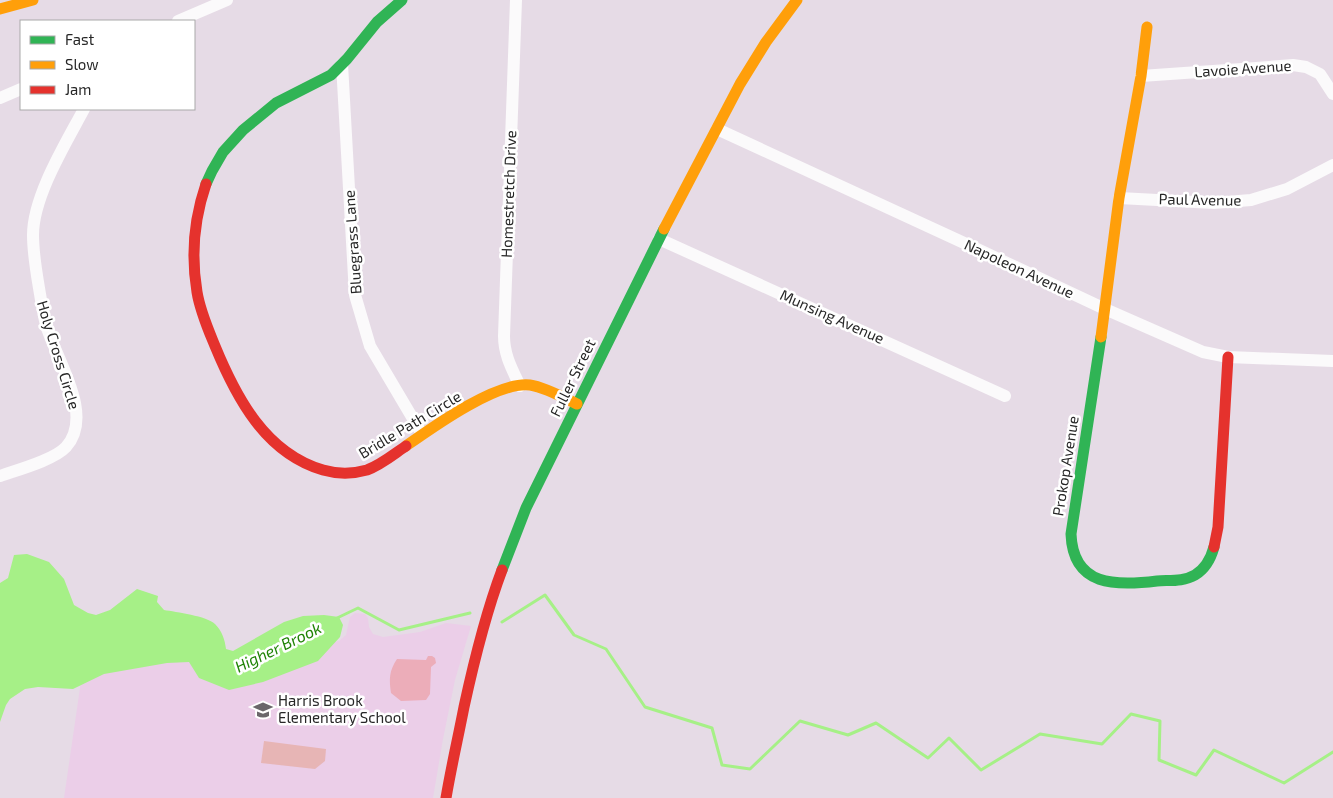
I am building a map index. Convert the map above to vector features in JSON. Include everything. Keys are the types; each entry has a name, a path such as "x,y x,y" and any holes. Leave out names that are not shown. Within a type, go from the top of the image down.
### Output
{"street":[{"path":"0,9 33,0"},
{"path":"180,20 227,0"},
{"name":"Bridle Path Circle","path":"402,0 378,21 332,75 278,102 238,134 224,150 206,184 196,219 194,266 197,295 212,340 237,390 258,424 270,439 288,453 307,464 333,472 368,470 456,412 503,389 530,385 558,394 577,404"},
{"name":"Homestretch Drive","path":"516,0 504,336 506,353 513,374 520,386"},
{"name":"Fuller Street","path":"446,798 470,676 494,592 526,508 659,239 740,84 776,28 797,0"},
{"name":"Prokop Avenue","path":"1147,27 1141,76 1118,198 1105,309 1071,536 1076,560 1087,574 1112,584 1125,585 1194,576 1209,560 1213,552 1218,527 1228,358"},
{"name":"Bluegrass Lane","path":"342,64 355,295 370,346 422,434"},
{"name":"Lavoie Avenue","path":"1141,76 1293,65 1306,67 1320,74 1333,94"},
{"path":"0,98 20,89"},
{"name":"Holy Cross Circle","path":"0,476 59,453 69,443 76,426 76,404 44,316 34,258 33,233 40,199 83,110"},
{"name":"Napoleon Avenue","path":"717,129 1105,309 1203,352 1228,358 1333,361"},
{"name":"Paul Avenue","path":"1118,198 1214,203 1251,200 1287,189 1333,165"},
{"name":"Munsing Avenue","path":"659,239 1005,396"}],"shaded area":[{"name":"Harris Brook Elementary School","path":"355,613 365,614 373,634 383,637 420,632 446,623 471,626 455,680 433,798 64,798 81,681 179,652 203,675 339,641 346,635 350,617"},
{"path":"428,656 435,658 436,663 431,667 430,694 426,700 401,701 391,693 390,675 394,663 397,659 426,660"},
{"path":"264,741 326,749 325,761 315,769 261,763"}],"water":[{"path":"27,554 49,562 64,579 74,605 88,613 96,615 110,610 137,589 158,596 157,602 164,610 211,621 221,633 226,649 233,651 284,622 303,616 324,615 339,617 343,625 340,637 318,661 263,682 229,690 199,678 189,662 167,663 104,674 73,689 38,687 25,689 10,699 0,722 0,583 8,578 14,555"}],"waterway":[{"name":"Higher Brook","path":"502,622 545,595 574,635 606,649 645,707 712,728 722,765 750,769 800,721 848,735 876,723 928,758 949,738 981,770 1040,734 1102,744 1131,714 1160,721 1159,760 1196,775 1214,750 1284,783 1333,752"},
{"name":"Higher Brook","path":"335,619 358,608 399,630 470,613"}],"traffic: fast":[{"path":"206,184 223,152 243,130 276,103 331,75 347,59 377,22 402,0"},
{"path":"502,570 526,508 664,229"},
{"path":"1101,337 1071,534 1074,551 1080,564 1088,573 1099,579 1112,582 1181,580 1195,575 1202,570 1214,547"}],"traffic: slow":[{"path":"0,9 33,0"},
{"path":"664,229 740,84 766,42 797,0"},
{"path":"1101,337 1119,198 1141,76 1147,27"},
{"path":"406,446 466,407 500,390 516,386 536,386 577,404"}],"traffic: jam":[{"path":"206,184 196,224 194,251 198,299 223,365 255,421 285,451 303,462 323,470 339,473 351,473 372,468 406,446"},
{"path":"1214,547 1218,527 1228,357"},
{"path":"446,798 476,655 490,604 502,570"}],"place":[{"name":"Harris Brook Elementary School","path":"263,710"}]}
